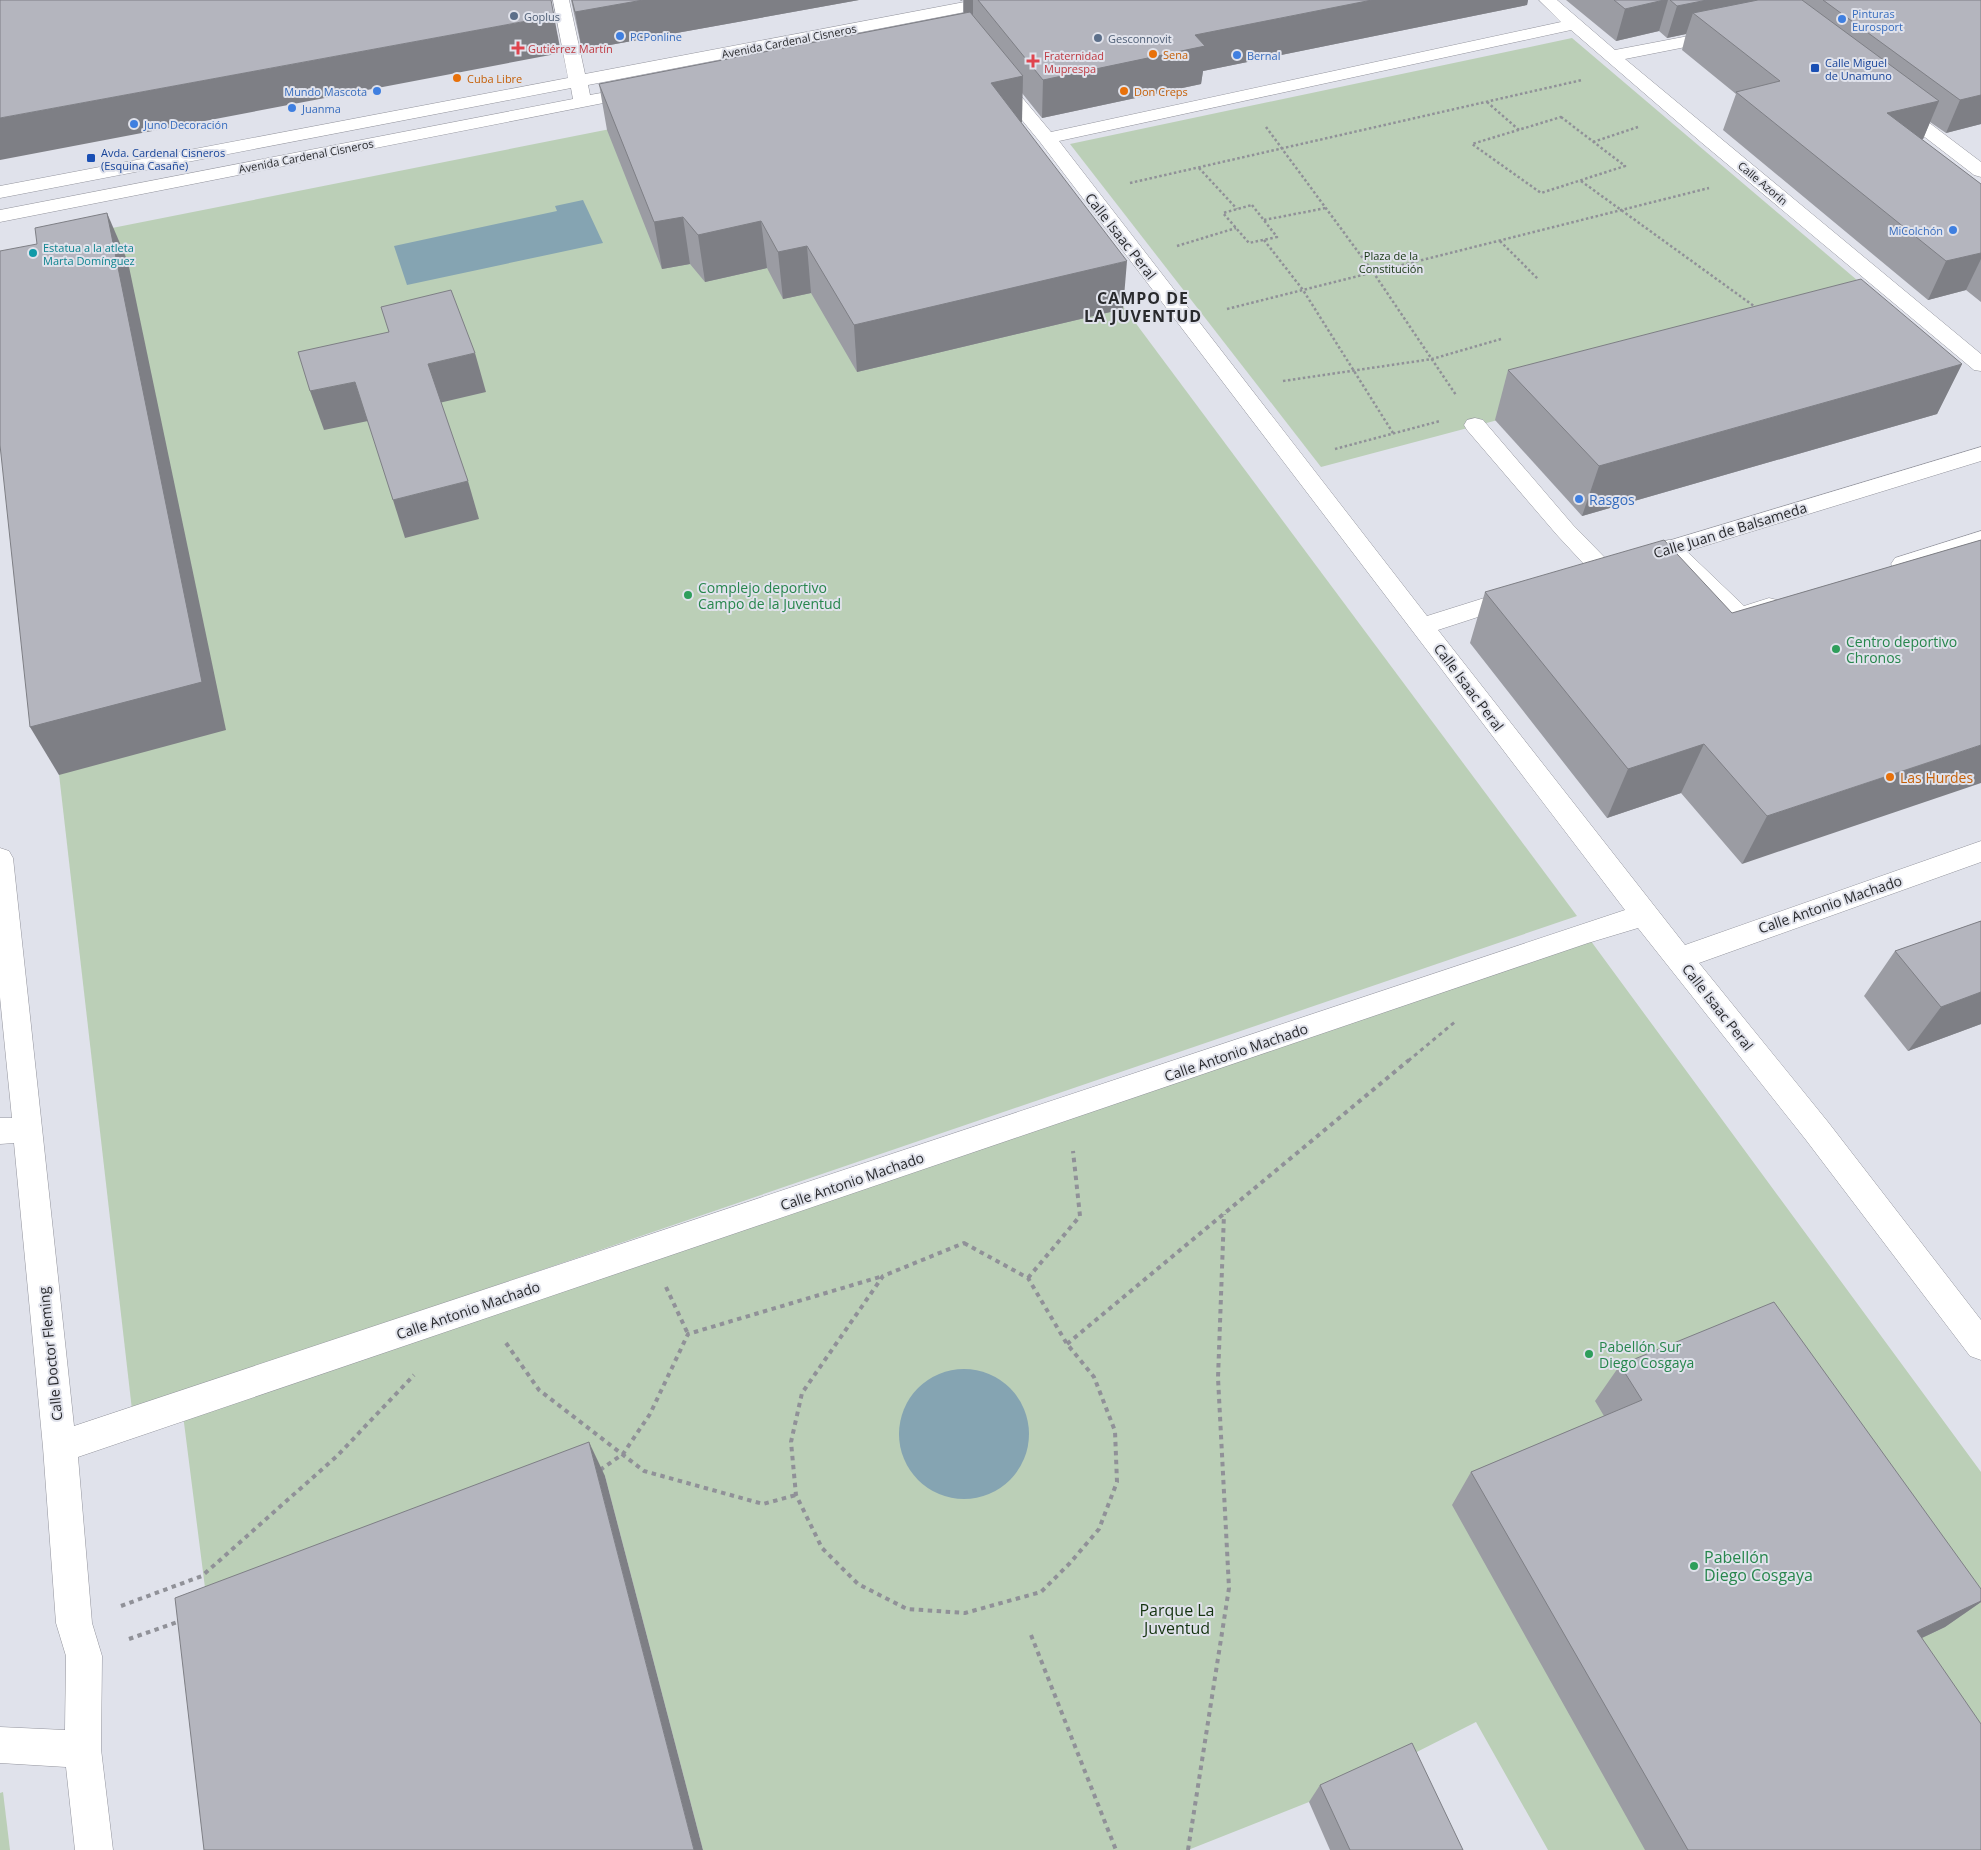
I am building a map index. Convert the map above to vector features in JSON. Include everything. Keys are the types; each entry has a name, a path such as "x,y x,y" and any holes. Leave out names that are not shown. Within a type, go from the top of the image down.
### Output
{"street":[{"path":"561,0 582,102"},
{"name":"Calle Azorín","path":"1547,0 1626,70 1981,365"},
{"name":"Avenida Cardenal Cisneros","path":"0,192 578,83 995,1"},
{"path":"1047,138 1574,24"},
{"path":"1612,56 1737,32"},
{"name":"Calle Isaac Peral","path":"986,64 1047,138 1644,915 1816,1131 1981,1345"},
{"name":"Avenida Cardenal Cisneros","path":"1,216 657,87"},
{"path":"1882,96 1981,170"},
{"name":"Calle Juan de Balsameda","path":"1471,419 1565,530 1594,572 1981,454"},
{"path":"1879,572 1981,539"},
{"path":"1670,548 1740,616 1786,601"},
{"path":"1423,626 1537,590"},
{"name":"Calle Antonio Machado","path":"1680,959 1981,851"},
{"name":"Calle Doctor Fleming","path":"0,858 14,1131 60,1447 74,1623 84,1656 83,1749 94,1850"},
{"name":"Calle Antonio Machado","path":"60,1447 1585,933 1644,915"},
{"path":"0,1745 83,1749"}],"path":[{"path":"1088,192 1626,70"},
{"path":"1242,96 1373,272 1471,419 1393,434 1293,460"},
{"path":"1486,102 1519,130"},
{"path":"1561,117 1625,166 1541,193 1472,144 1519,130 1561,117"},
{"path":"1199,167 1237,209"},
{"path":"1185,319 1755,176"},
{"path":"1580,180 1763,313"},
{"path":"1252,205 1264,220 1277,237 1249,243 1223,213 1252,205"},
{"path":"1264,220 1326,208"},
{"path":"1138,258 1236,228"},
{"path":"1264,240 1303,290 1393,434"},
{"path":"1500,240 1538,279"},
{"path":"1238,388 1432,359 1501,339"},
{"path":"1067,1344 1458,1020"},
{"path":"1028,1278 1080,1216 1068,1108"},
{"path":"1188,1850 1229,1588 1218,1378 1224,1213"},
{"path":"591,1474 623,1454 650,1414 688,1334 883,1276 964,1243 1028,1278 1067,1344 1094,1377 1115,1431 1117,1482 1100,1529 1041,1592 965,1613 907,1609 858,1584 822,1548 796,1495 791,1442 802,1393 883,1276"},
{"path":"651,1249 688,1334"},
{"path":"480,1306 539,1390 644,1471 763,1504 796,1495"},
{"path":"74,1623 202,1576 336,1456 421,1368 442,1319"},
{"path":"84,1656 187,1618"},
{"path":"1031,1635 1116,1850"}],"green space":[{"name":"Plaza de la Constitución","path":"1572,38 1897,314 1321,467 1070,144"},
{"name":"Complejo deportivo Campo de la Juventud","path":"942,63 1577,916 132,1410 5,304 97,231"},
{"name":"Parque La Juventud","path":"1585,933 1981,1472 1981,1850 1548,1850 1476,1722 1397,1762 1309,1802 1188,1850 703,1850 605,1476 210,1627 182,1407"},
{"path":"3,1792 10,1850 0,1850 0,1793"}],"water":[{"path":"583,200 603,243 407,285 394,246 557,211 555,206"},
{"path":"964,1369 977,1370 989,1374 1010,1388 1024,1409 1028,1421 1028,1447 1024,1459 1010,1480 989,1494 977,1498 964,1499 951,1498 939,1494 918,1480 904,1459 900,1447 899,1434 900,1421 904,1409 918,1388 939,1374 951,1370"}],"building":[{"path":"0,0 551,0 554,16 0,118"},
{"path":"572,0 643,0 575,12"},
{"path":"978,0 1372,0 1195,35 1205,46 1043,80"},
{"path":"1614,0 1664,0 1625,9"},
{"path":"1670,0 1707,0 1677,6"},
{"path":"1758,0 1802,0 1939,101 1887,113 1981,184 1981,253 1946,261 1736,92 1780,81 1693,13"},
{"path":"1823,0 1981,0 1981,95 1960,100"},
{"path":"970,12 1023,76 991,83 1127,261 854,325 807,246 778,252 761,221 698,235 683,217 654,222 599,84"},
{"path":"107,213 202,682 30,727 0,445 0,251 37,244 35,228"},
{"path":"1861,279 1962,364 1599,466 1508,370"},
{"path":"451,290 475,353 428,364 468,481 393,500 355,382 310,391 298,352 389,332 381,307"},
{"path":"1664,540 1732,613 1981,540 1981,745 1767,816 1704,744 1628,769 1485,592"},
{"path":"1981,921 1981,992 1941,1007 1895,951"},
{"name":"Pabellón Diego Cosgaya","path":"1774,1302 1981,1589 1981,1601 1917,1631 1981,1724 1981,1850 1688,1850 1471,1472 1642,1400 1620,1365"},
{"path":"589,1442 694,1850 204,1850 175,1598"},
{"path":"1412,1743 1463,1850 1350,1850 1320,1785"}],"place":[{"name":"Goplus","path":"514,16"},
{"name":"Pinturas Eurosport","path":"1842,19"},
{"name":"PCPonline","path":"620,36"},
{"name":"Gesconnovit","path":"1098,38"},
{"name":"Gutiérrez Martín","path":"518,48"},
{"name":"Sena","path":"1153,54"},
{"name":"Bernal","path":"1237,55"},
{"name":"Fraternidad Muprespa","path":"1033,61"},
{"name":"Calle Miguel de Unamuno","path":"1815,68"},
{"name":"Cuba Libre","path":"457,78"},
{"name":"Mundo Mascota","path":"377,91"},
{"name":"Don Creps","path":"1124,91"},
{"name":"Juanma","path":"292,108"},
{"name":"Juno Decoración","path":"134,124"},
{"name":"Avda. Cardenal Cisneros (Esquina Casañe)","path":"91,158"},
{"name":"MiColchón","path":"1953,230"},
{"name":"Estatua a la atleta Marta Domínguez","path":"33,253"},
{"name":"Rasgos","path":"1579,499"},
{"name":"Complejo deportivo Campo de la Juventud","path":"688,595"},
{"name":"Centro deportivo Chronos","path":"1836,649"},
{"name":"Las Hurdes","path":"1890,777"},
{"name":"Pabellón Sur Diego Cosgaya","path":"1589,1354"},
{"name":"Pabellón Diego Cosgaya","path":"1694,1566"}],"district":[{"name":"CAMPO DE LA JUVENTUD","path":"1143,307"}]}
